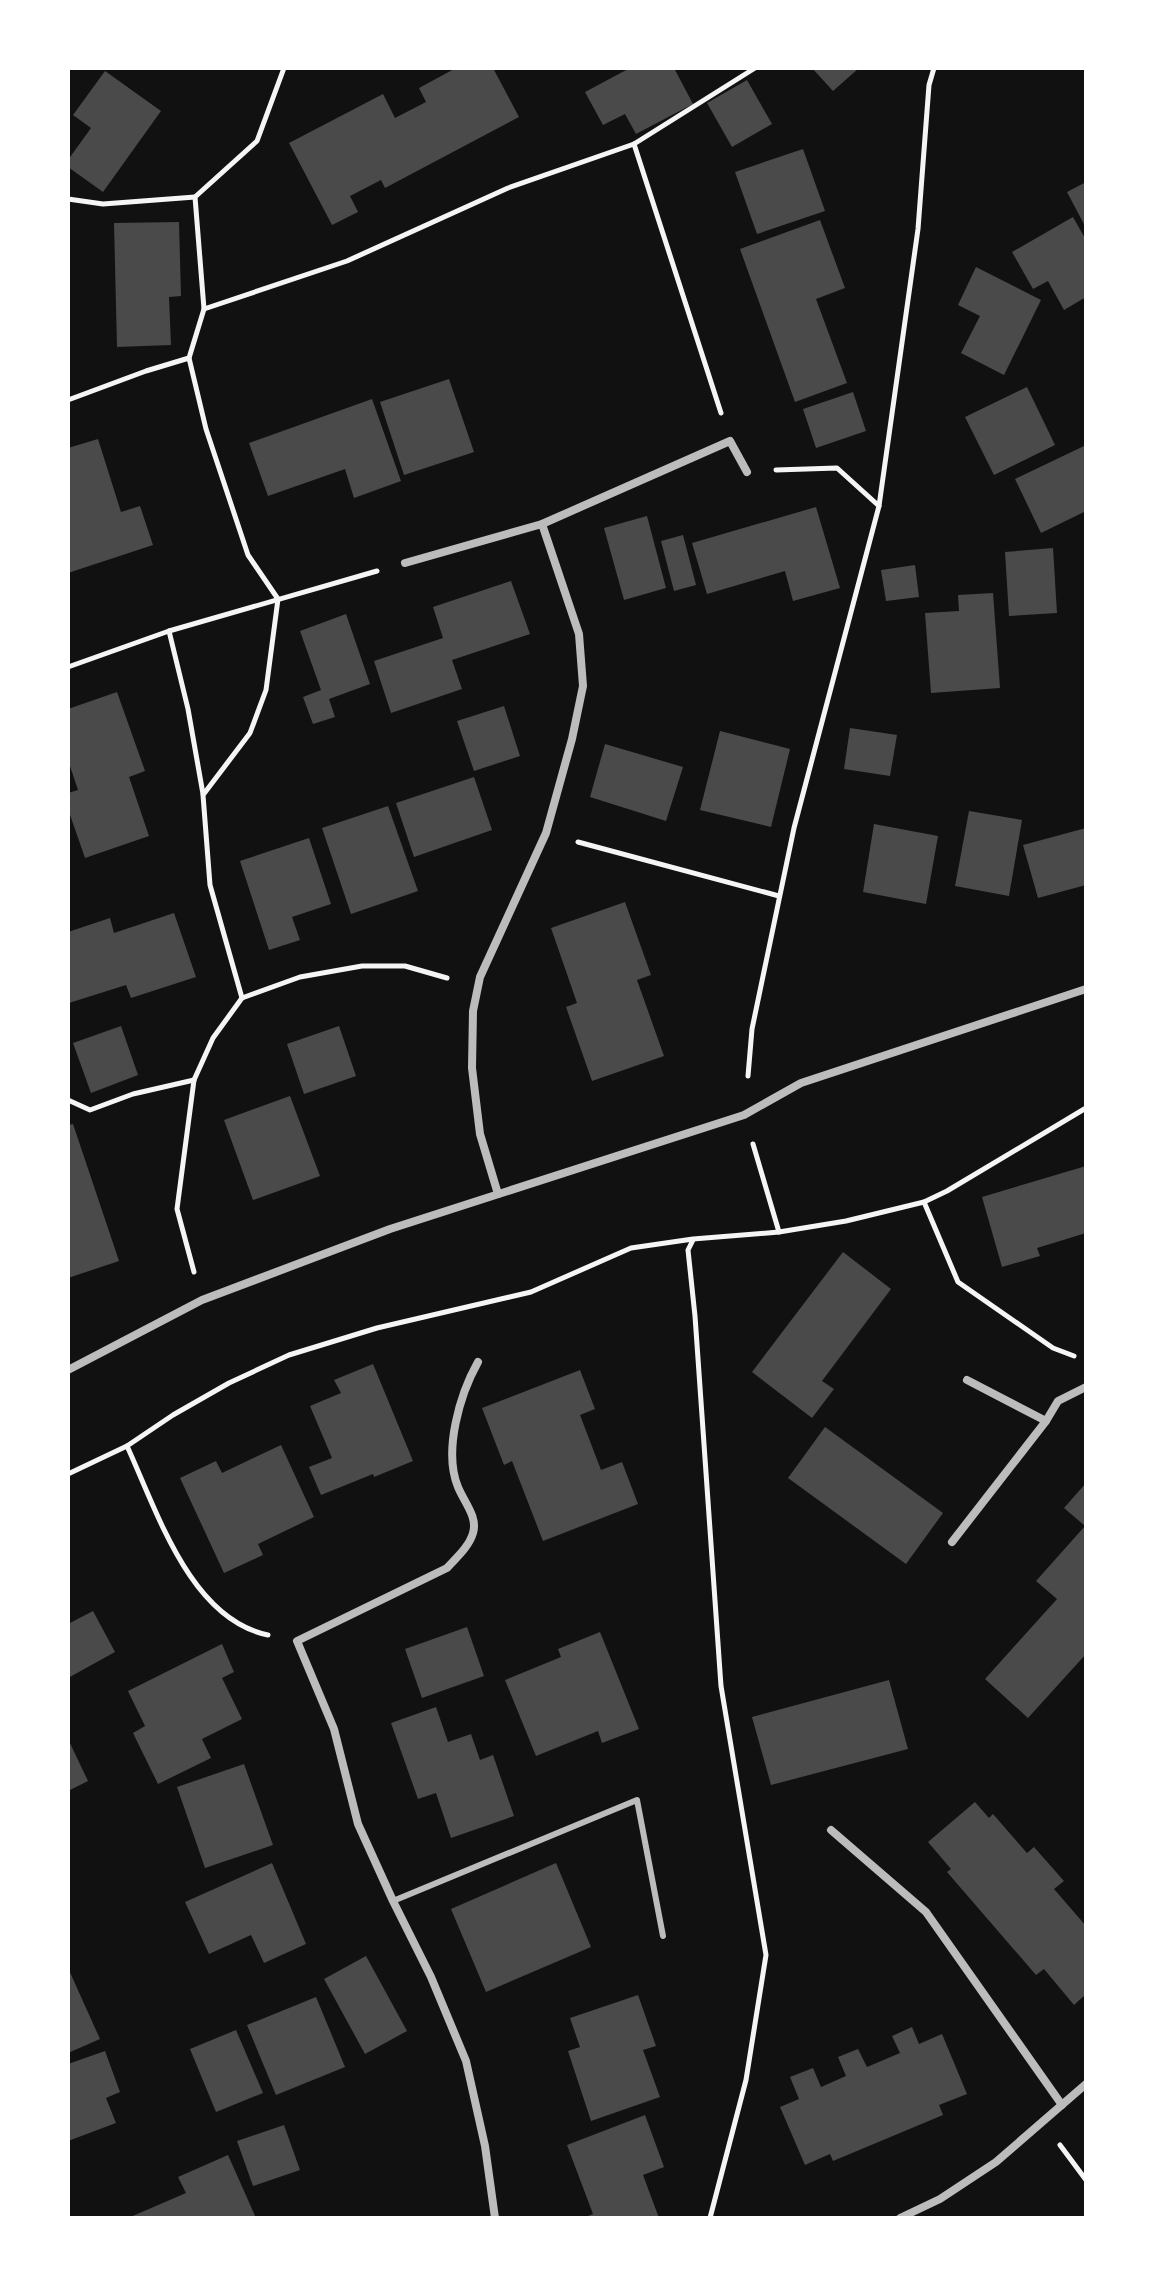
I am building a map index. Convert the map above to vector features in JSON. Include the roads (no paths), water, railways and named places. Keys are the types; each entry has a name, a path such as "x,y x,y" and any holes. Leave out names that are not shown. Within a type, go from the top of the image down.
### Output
{"street":[{"path":"405,563 542,524 730,441 747,472"},
{"path":"498,1194 480,1134 472,1068 473,1011 480,977 546,833 583,686 579,634 542,524"},
{"path":"68,1370 202,1300 390,1229 744,1115 801,1083 1086,989"},
{"path":"478,1362 460,1403 454,1433 457,1485 472,1513 474,1532 464,1549 447,1568 297,1641 334,1729 358,1824 431,1977 466,2061 485,2146 495,2218"},
{"path":"967,1380 1046,1421"},
{"path":"952,1542 1046,1421 1058,1401 1086,1387"},
{"path":"831,1830 926,1912 1062,2105"},
{"path":"900,2218 940,2199 996,2162 1086,2084"}],"lane":[{"path":"393,1901 637,1800 663,1936"}]}
